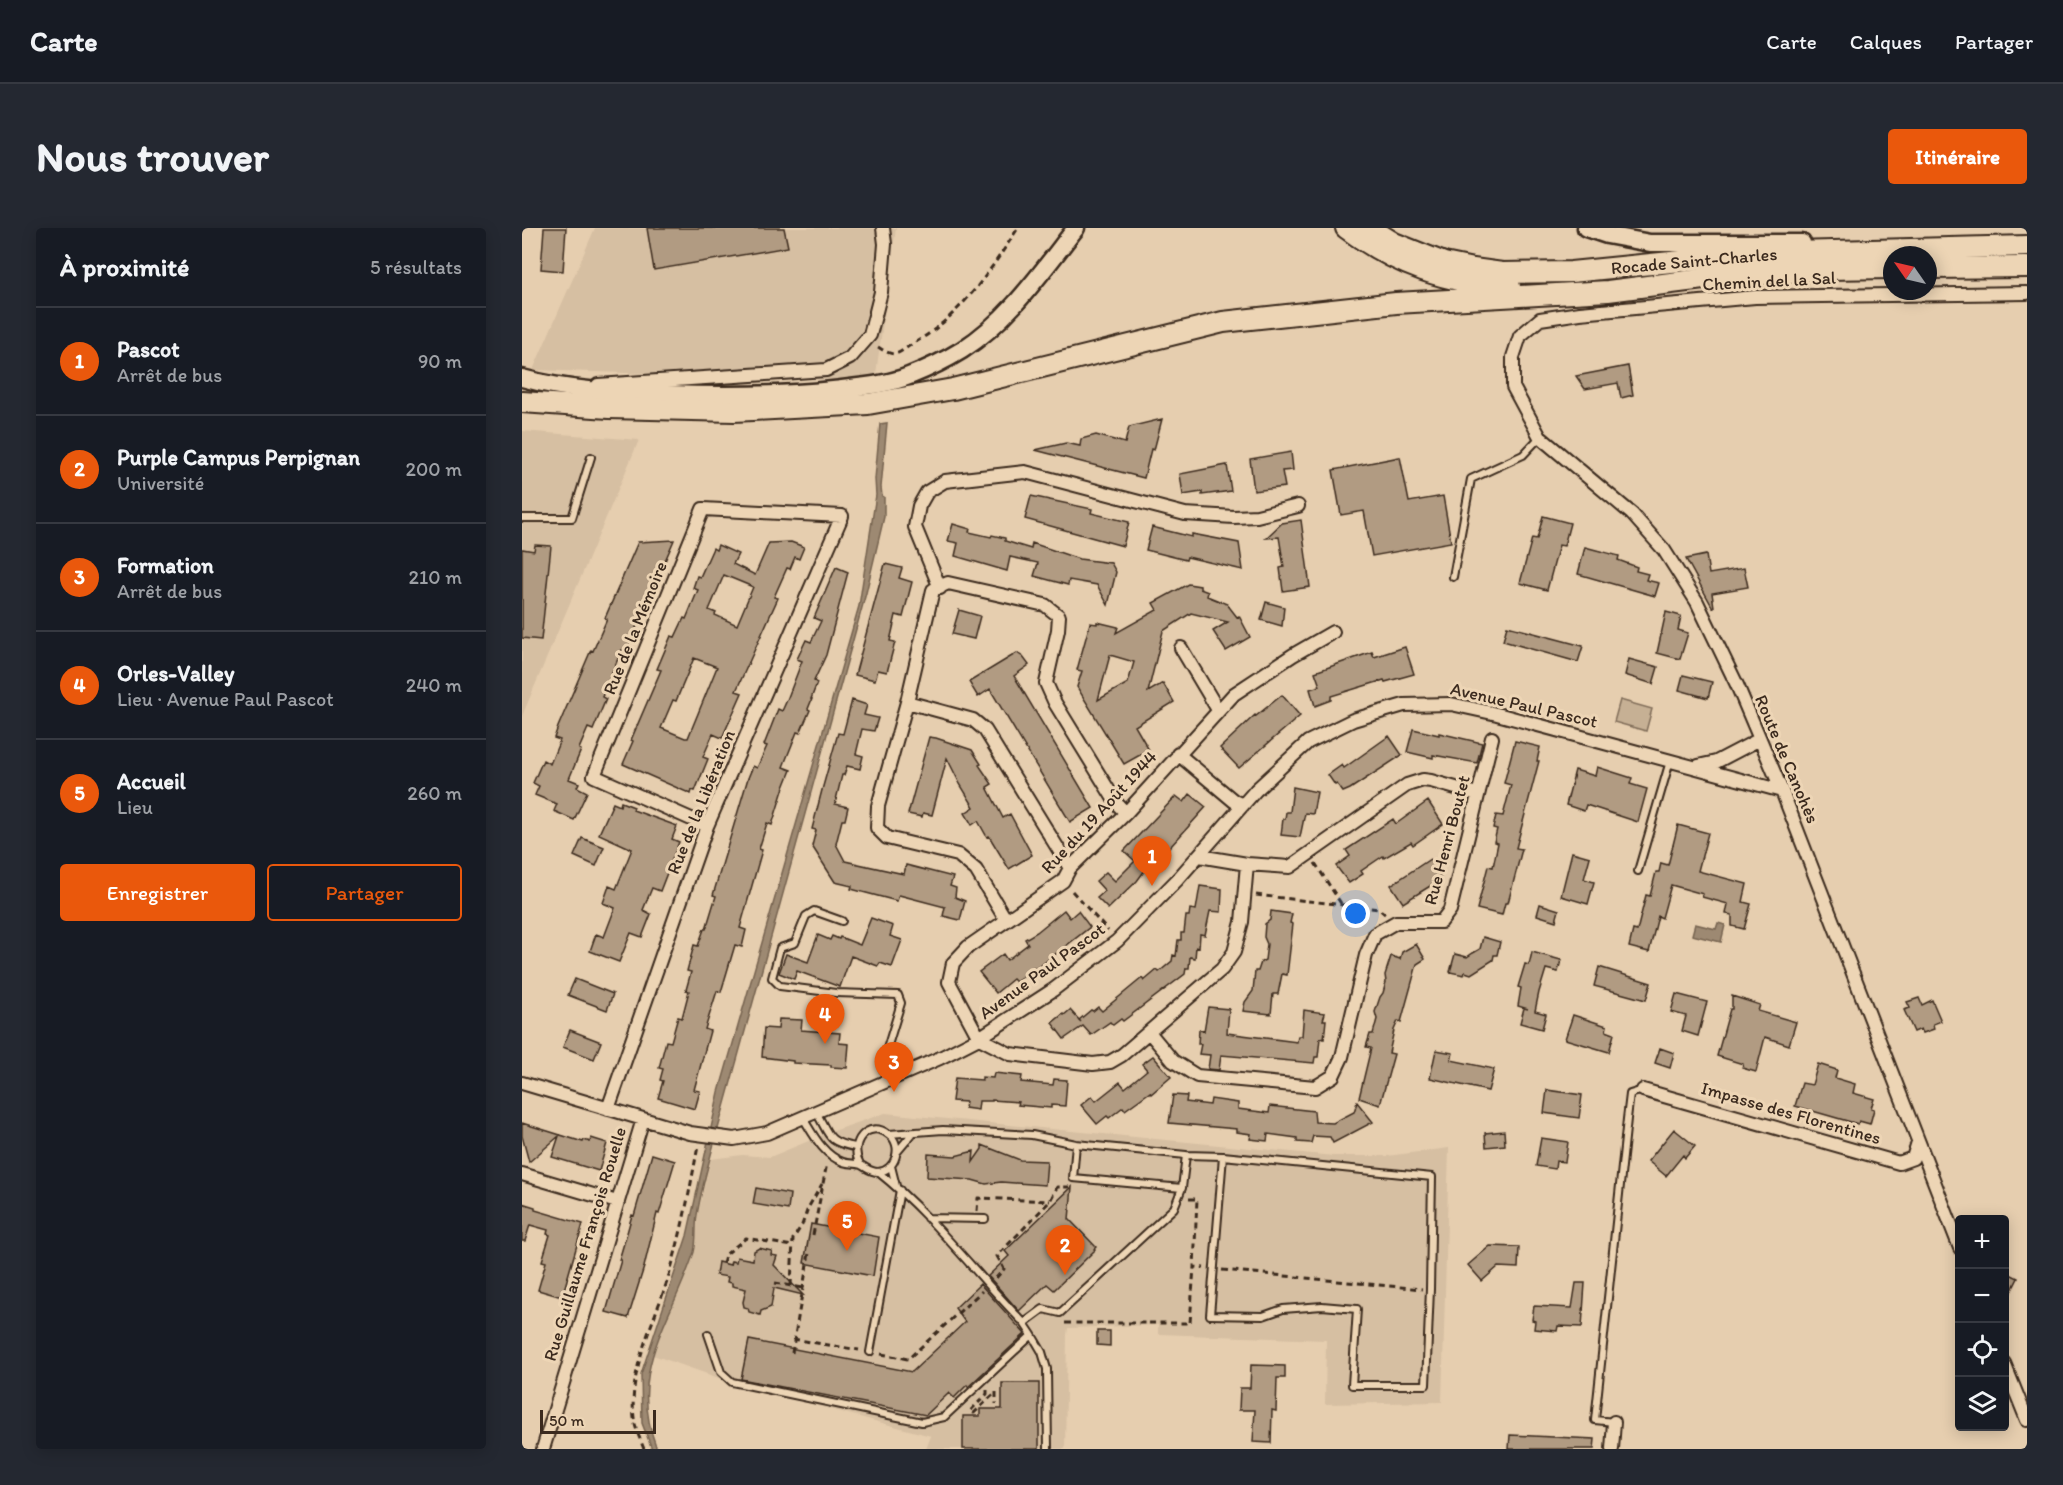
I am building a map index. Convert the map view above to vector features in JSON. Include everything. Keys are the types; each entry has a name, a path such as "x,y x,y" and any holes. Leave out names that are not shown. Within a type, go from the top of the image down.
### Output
{"main road":[{"path":"522,378 603,392 718,396 788,394 859,387 908,377 961,351 984,334 1007,313 1076,228"},
{"name":"Rocade Saint-Charles","path":"1346,228 1390,257 1443,278 1480,285 1539,289 1711,272 1883,268"},
{"name":"Rocade Saint-Charles","path":"1370,228 1394,243 1444,263 1502,273 1571,272 1794,252 2027,246"},
{"path":"1586,228 1607,235 1650,243 1897,243 1986,246"},
{"path":"1937,268 2027,267"},
{"path":"522,402 609,408 734,411 868,404 953,389 1223,322 1396,303 1608,291 1719,278 1838,269"}],"street":[{"path":"574,388 826,370 850,358 870,335 881,292 885,244 883,228"},
{"name":"Chemin del la Sal","path":"1520,336 1540,319 1755,297 2027,293"},
{"name":"Route de Canohès","path":"1520,336 1513,357 1513,387 1540,437 1632,514 1664,550 1697,602 1737,685 1782,791 1955,1238"},
{"path":"940,588 915,527 919,506 927,492 945,481 1025,472 1185,514 1257,516 1298,506"},
{"name":"Rue de la Mémoire","path":"707,826 594,776 703,509 842,516"},
{"name":"Rue de la Libération","path":"608,1108 707,826 842,516"},
{"path":"1006,920 976,870 958,855 887,838 877,828 878,806 907,702 933,590 948,583 1045,605 1059,616 1046,683 1055,704 1117,804 1126,813"},
{"name":"Rue du 19 Août 1944","path":"979,1038 949,982 953,963 968,947 1063,881 1070,868 1126,813 1234,694 1333,632"},
{"path":"1181,648 1218,710"},
{"path":"907,702 974,720 984,730 1070,868"},
{"name":"Avenue Paul Pascot","path":"522,1083 701,1135 734,1139 767,1133 803,1118 940,1058 979,1038 1053,990 1117,941 1199,856 1256,790 1308,742 1353,720 1404,705 1450,704 1497,714 1782,791"},
{"name":"Rue Henri Boutet","path":"1396,922 1441,922 1450,910 1492,738"},
{"name":"Avenue Paul Pascot","path":"1694,766 1716,762 1760,739"},
{"path":"1178,754 1243,806"},
{"path":"1199,856 1247,864 1290,867 1407,785 1423,780 1431,781 1477,794"},
{"path":"979,1038 1010,1054 1093,1064 1110,1062 1122,1055 1222,969 1234,952 1242,922 1247,864"},
{"path":"1149,1032 1173,1061 1197,1076 1315,1087 1333,1076 1342,1057 1366,955 1375,934 1396,922"},
{"name":"Impasse des Florentines","path":"1643,1090 1899,1162 1912,1158 1918,1142"},
{"name":"Rue Guillaume François Rouelle","path":"543,1449 643,1119"},
{"path":"522,1174 616,1202"},
{"path":"2009,1375 2027,1420"},
{"path":"1612,1449 1614,1422"}],"lane":[{"path":"1453,577 1472,479 1523,455 1540,437"},
{"path":"522,518 572,518 591,457"},
{"path":"1638,871 1670,761"},
{"path":"842,921 814,911 806,916 795,943 780,948 772,978 780,986 836,993 898,995 901,1003 882,1065 887,1080"},
{"path":"1614,1422 1595,1420 1630,1094 1643,1090"},
{"path":"816,1112 830,1138 838,1144 855,1147"},
{"path":"803,1118 828,1153 844,1162 860,1164"},
{"path":"891,1166 878,1172 868,1171 860,1164 856,1157 855,1147 860,1137 867,1131 878,1130 889,1134 943,1130 1021,1135 1076,1144 1186,1155 1223,1156 1432,1178 1431,1289 1426,1385 1352,1385 1357,1309 1322,1306 1283,1309 1263,1316 1210,1315 1223,1156"},
{"path":"870,1352 898,1189 891,1166 897,1152 913,1133"},
{"path":"889,1134 896,1142 897,1152"},
{"path":"1076,1144 1073,1178 1182,1188"},
{"path":"1023,1323 1043,1309 1060,1313 1174,1208 1182,1188 1186,1155"},
{"path":"878,1172 927,1218 1032,1335 1042,1352 1047,1369 1048,1449"},
{"path":"927,1218 985,1219"},
{"path":"708,1334 721,1372 732,1382 922,1422 944,1417 1032,1335"}],"path":[{"path":"866,339 885,352 895,354 920,340 964,304 990,271 1018,228"},
{"path":"1309,854 1342,904"},
{"path":"1063,881 1117,941"},
{"path":"1244,893 1379,909 1396,922"},
{"path":"644,1449 634,1420 633,1390 639,1360 669,1275 684,1220 701,1135"},
{"path":"813,1234 828,1153"},
{"path":"791,1286 793,1239 822,1184"},
{"path":"793,1339 908,1359 1004,1269 997,1256 1050,1201 1057,1187 1078,1187"},
{"path":"976,1219 978,1198 1050,1201"},
{"path":"1043,1309 1064,1323 1190,1323 1197,1199 1178,1198"},
{"path":"723,1263 725,1255 746,1238 792,1246"},
{"path":"792,1353 809,1253"},
{"path":"1194,1267 1431,1289"},
{"path":"775,1283 803,1288"}],"shaded area":[{"path":"595,228 896,228 875,381 533,370"},
{"path":"887,423 881,487 884,497 884,517 866,593 701,1192 694,1252 655,1348 649,1371 646,1395 649,1421 657,1449 652,1449 642,1423 641,1374 687,1236 719,1092 859,606 876,495 875,479 880,424"},
{"path":"522,431 639,440 522,716"},
{"path":"1620,700 1652,709 1646,731 1614,722"},
{"path":"1718,923 1725,925 1721,942 1692,935 1695,924 1716,929"},
{"path":"885,1113 1334,1156 1387,1156 1449,1148 1442,1402 1325,1404 1326,1340 1158,1334 1158,1325 1068,1328 1065,1449 926,1449 931,1436 736,1384 653,1355 696,1234 698,1213 711,1159 742,1155 770,1157"}],"building":[{"path":"544,228 566,228 563,271 541,269"},
{"path":"647,228 784,228 788,247 654,270"},
{"path":"1628,366 1633,395 1621,398 1618,383 1585,389 1576,376"},
{"path":"1162,419 1144,478 1035,450 1066,443 1080,446 1081,439 1096,435 1125,443 1129,427"},
{"path":"1291,452 1293,470 1282,471 1285,487 1254,491 1250,459"},
{"path":"1400,457 1409,502 1443,496 1451,542 1372,556 1364,511 1341,515 1333,470"},
{"path":"1227,465 1231,491 1183,495 1180,474"},
{"path":"1031,496 1092,509 1091,513 1129,522 1123,546 1025,519"},
{"path":"1543,516 1570,523 1564,546 1559,545 1547,590 1520,583 1532,538 1537,539"},
{"path":"1301,520 1310,587 1283,591 1280,568 1284,567 1279,537 1266,538 1282,523"},
{"path":"953,524 970,529 969,532 1005,538 1005,541 1031,549 1032,543 1079,559 1111,563 1116,572 1108,605 1097,585 1069,580 1068,585 1034,576 1038,563 1010,557 1007,571 955,556 958,543 948,541"},
{"path":"1152,527 1192,537 1192,534 1239,543 1243,570 1146,550"},
{"path":"674,540 626,651 622,650 617,661 602,697 606,699 593,730 588,728 579,749 581,750 569,779 579,783 577,787 587,792 574,820 554,811 557,804 535,795 539,786 533,783 543,760 550,764 560,740 554,738 558,727 607,619 605,618 638,542"},
{"path":"791,542 804,547 799,559 795,557 790,569 787,568 774,597 778,598 736,691 742,693 722,738 713,734 703,757 708,759 695,791 692,790 691,794 623,764 661,670 657,669 671,636 675,637 684,618 686,619 698,590 693,588 697,576 700,577 713,548 716,550 718,545 738,554 733,564 755,575 769,543","holes":["724,575 753,587 737,625 709,610","694,658 717,667 688,738 685,738 661,728 673,700 676,701"]},
{"path":"535,545 551,546 541,640 522,638 522,549 534,551"},
{"path":"1585,547 1619,556 1618,560 1637,567 1636,571 1648,574 1646,580 1659,583 1655,596 1578,574"},
{"path":"1706,555 1709,574 1744,568 1748,587 1712,593 1713,608 1686,559"},
{"path":"885,564 902,568 899,578 912,582 903,617 896,615 890,641 895,642 887,672 878,670 875,680 855,675"},
{"path":"836,567 848,572 826,655 814,681 817,683 808,709 810,710 800,733 797,732 783,767 791,770 772,825 767,823 759,849 762,850 740,928 746,930 742,947 735,945 721,992 717,991 705,1029 710,1031 694,1090 700,1091 695,1109 658,1098 663,1081 660,1080 663,1069 659,1068 666,1041 671,1042 678,1017 682,1018 689,991 686,990 691,972 687,971 694,945 698,946 704,929 706,929 716,896 713,895 748,778 753,766 757,768 767,746 764,745 778,709 782,711 787,700 802,661 797,659 806,640 811,642 821,621 814,618"},
{"path":"1188,584 1200,586 1200,589 1208,592 1207,596 1227,604 1237,617 1239,616 1250,637 1226,651 1213,631 1228,622 1191,613 1163,631 1148,692 1163,683 1174,702 1135,726 1149,750 1124,764 1077,687 1082,671 1077,670 1090,623 1097,624 1097,622 1118,627 1116,633 1157,610 1153,603","holes":["1110,655 1134,662 1128,683 1098,700"]},
{"path":"1266,602 1284,607 1282,626 1261,620"},
{"path":"959,610 980,616 974,639 952,634"},
{"path":"1666,612 1681,616 1678,630 1688,633 1680,659 1657,653"},
{"path":"1507,626 1583,646 1578,662 1503,641"},
{"path":"1405,647 1414,674 1385,682 1384,680 1331,696 1331,700 1315,706 1310,689 1320,686 1315,672 1372,652 1374,657"},
{"path":"1017,653 1029,665 1014,676 1093,808 1070,822 990,689 978,697 969,682"},
{"path":"1629,659 1658,667 1653,684 1625,675"},
{"path":"1683,675 1712,682 1708,698 1679,690"},
{"path":"1282,695 1300,716 1239,768 1220,748 1255,715"},
{"path":"852,700 867,705 864,715 878,718 874,731 862,729 856,754 863,756 860,769 847,766 842,775 835,804 848,807 836,844 845,861 904,874 906,865 953,877 950,886 956,888 955,897 965,901 960,920 943,916 945,907 899,895 897,901 851,889 852,886 835,882 812,846 816,830 812,829 822,790 838,733 843,734"},
{"path":"1413,729 1482,743 1477,763 1433,755 1433,758 1407,752"},
{"path":"1389,736 1402,755 1350,789 1343,792 1337,784 1335,785 1328,775 1342,765 1344,768"},
{"path":"929,737 972,750 992,784 987,787 1003,818 1010,814 1032,855 1009,869 978,821 972,825 965,813 974,807 947,758 932,815 923,813 922,817 908,814"},
{"path":"1515,741 1540,747 1537,761 1539,761 1516,848 1522,849 1508,903 1505,903 1502,915 1477,909 1488,866 1493,867 1498,843 1494,842 1497,829 1493,828 1496,815 1503,816 1511,785 1504,783"},
{"path":"1597,767 1632,778 1630,784 1647,789 1638,822 1586,805 1584,811 1566,805 1575,770 1595,776"},
{"path":"1293,787 1317,792 1313,814 1305,813 1300,837 1281,835 1283,819 1285,819 1286,812 1290,812"},
{"path":"1190,794 1206,807 1154,865 1151,862 1137,881 1108,909 1097,898 1105,891 1096,881 1106,872 1115,881 1135,861 1124,851 1176,796 1184,802"},
{"path":"1428,801 1443,824 1413,845 1411,842 1384,858 1383,856 1361,871 1363,874 1349,883 1336,866 1350,856 1346,850 1393,819 1396,824"},
{"path":"621,802 634,807 633,810 677,826 672,839 679,842 660,891 652,888 643,910 651,914 642,937 631,933 619,962 590,951 596,934 604,937 615,908 603,903 609,886 616,889 632,849 599,834 613,803 620,806"},
{"path":"1678,825 1708,833 1698,871 1747,884 1743,902 1751,904 1744,929 1732,926 1732,915 1726,914 1728,904 1671,885 1662,918 1658,916 1649,952 1629,947 1633,930 1637,931 1646,895 1650,896 1656,872 1659,872 1661,863 1668,865"},
{"path":"582,838 604,847 596,866 574,856"},
{"path":"1572,852 1590,857 1584,879 1594,882 1588,904 1561,896"},
{"path":"1430,859 1441,876 1433,881 1435,883 1403,903 1391,885"},
{"path":"1200,886 1222,889 1221,912 1210,911 1205,935 1200,934 1199,948 1196,947 1195,958 1190,957 1189,968 1186,968 1185,974 1123,1021 1121,1019 1113,1025 1110,1022 1091,1035 1083,1026 1064,1039 1052,1023 1070,1010 1079,1020 1098,1007 1102,1011 1142,978 1144,981 1172,961 1173,955 1176,956 1181,933 1184,933 1186,916 1189,916 1190,909 1196,910"},
{"path":"1540,904 1559,910 1556,921 1537,915"},
{"path":"1064,910 1070,918 1078,911 1090,927 1035,970 1034,968 1016,982 1013,979 996,993 979,972 1003,954 1007,960 1028,944 1025,939"},
{"path":"1271,911 1292,914 1290,923 1293,924 1287,975 1282,974 1278,994 1273,994 1271,1014 1243,1011 1245,1002 1253,991 1255,971 1258,971 1261,962 1265,960 1267,944 1264,937 1265,924 1270,920"},
{"path":"871,918 893,926 890,936 902,940 892,967 880,963 878,966 851,956 840,987 797,971 794,979 779,973 786,954 808,962 818,935 830,940 832,936 839,939 840,937 860,945"},
{"path":"1483,937 1500,942 1497,955 1494,955 1493,960 1471,974 1450,972 1455,954 1467,957 1480,949"},
{"path":"1416,944 1425,959 1417,964 1401,1022 1398,1021 1394,1030 1389,1053 1394,1054 1380,1105 1359,1098 1371,1048 1366,1047 1370,1034 1373,1034 1377,1019 1375,1012 1383,993 1385,975 1391,956 1400,959 1402,952"},
{"path":"1532,952 1561,960 1558,972 1546,969 1539,992 1535,1011 1546,1014 1542,1029 1520,1023 1524,1008 1528,1009 1518,1006 1521,988 1518,987 1525,964 1529,965"},
{"path":"1599,967 1651,983 1646,1000 1594,986"},
{"path":"575,979 613,994 607,1010 568,995"},
{"path":"1676,994 1707,1002 1698,1036 1682,1031 1686,1016 1671,1012"},
{"path":"1732,996 1760,1005 1758,1011 1796,1022 1789,1045 1765,1037 1756,1072 1742,1068 1743,1064 1717,1056 1730,1009 1732,1009"},
{"path":"1919,998 1922,1005 1932,1000 1941,1021 1933,1024 1934,1029 1923,1033 1921,1029 1914,1032 1904,1010 1910,1008 1907,1002"},
{"path":"1208,1007 1229,1009 1227,1033 1297,1042 1298,1036 1302,1036 1304,1010 1325,1013 1324,1039 1320,1038 1318,1057 1315,1057 1314,1063 1221,1055 1219,1070 1208,1069 1210,1055 1199,1054 1201,1044 1198,1044 1199,1030 1204,1031"},
{"path":"1573,1015 1607,1026 1606,1031 1614,1034 1609,1052 1565,1039"},
{"path":"779,1019 802,1020 801,1030 840,1033 839,1043 849,1044 847,1068 793,1063 793,1061 762,1057 764,1028 778,1029"},
{"path":"570,1030 601,1042 594,1059 563,1047"},
{"path":"1660,1048 1674,1053 1670,1068 1655,1063"},
{"path":"1436,1050 1453,1053 1451,1060 1494,1069 1488,1091 1430,1078"},
{"path":"1153,1056 1171,1077 1151,1094 1150,1092 1125,1110 1123,1107 1097,1124 1081,1105 1092,1096 1096,1101 1120,1082 1125,1088 1147,1070 1142,1064"},
{"path":"1818,1064 1837,1070 1835,1078 1855,1084 1853,1093 1874,1099 1870,1124 1859,1121 1858,1124 1795,1106 1802,1083 1812,1085"},
{"path":"994,1073 1022,1076 1021,1082 1053,1085 1054,1079 1067,1080 1065,1106 1051,1105 1051,1108 992,1100 979,1101 978,1110 965,1108 966,1102 952,1101 955,1078 982,1080 982,1077 993,1078"},
{"path":"1547,1090 1582,1095 1579,1118 1544,1113"},
{"path":"1173,1095 1187,1096 1186,1102 1210,1105 1211,1099 1238,1103 1238,1109 1269,1113 1270,1106 1314,1111 1315,1122 1333,1123 1354,1112 1357,1102 1373,1122 1333,1143 1330,1137 1313,1136 1311,1143 1297,1142 1297,1138 1268,1134 1267,1141 1250,1139 1251,1134 1237,1132 1237,1129 1169,1123"},
{"path":"522,1123 583,1142 584,1140 590,1142 591,1138 607,1143 599,1171 552,1157 559,1136 529,1162 522,1136"},
{"path":"1674,1129 1695,1146 1685,1158 1683,1155 1666,1176 1648,1161"},
{"path":"1504,1131 1505,1145 1486,1147 1485,1133"},
{"path":"1541,1138 1568,1142 1565,1162 1556,1161 1555,1169 1536,1166"},
{"path":"982,1145 1020,1160 1047,1161 1045,1185 1001,1182 986,1184 972,1180 927,1177 928,1154 955,1156 974,1151 973,1162 982,1149"},
{"path":"652,1154 675,1161 659,1214 657,1213 644,1267 628,1318 606,1312 632,1215 634,1216"},
{"path":"1072,1187 1069,1219 1096,1247 1095,1250 1054,1290 1047,1284 1019,1311 988,1276 1009,1256 1005,1251"},
{"path":"756,1188 790,1194 788,1210 753,1204"},
{"path":"522,1203 535,1207 535,1210 583,1224 562,1297 538,1290 546,1262 542,1261 550,1235 547,1234 548,1230 530,1225 525,1241 522,1241"},
{"path":"811,1224 879,1237 873,1276 804,1263"},
{"path":"1490,1246 1519,1247 1518,1268 1498,1267 1482,1281 1468,1265"},
{"path":"759,1248 772,1251 771,1255 777,1256 774,1265 803,1295 774,1288 771,1307 761,1311 760,1315 749,1312 748,1308 744,1307 746,1289 732,1286 732,1283 727,1282 728,1277 716,1275 718,1262 730,1265 731,1261 736,1262 737,1257 753,1260 754,1251"},
{"path":"2009,1274 2018,1278 2009,1296"},
{"path":"1576,1283 1585,1283 1582,1327 1558,1326 1557,1331 1534,1329 1535,1321 1532,1320 1534,1306 1572,1308"},
{"path":"980,1284 1025,1334 968,1387 967,1385 954,1398 949,1393 926,1415 741,1379 749,1340 912,1372 965,1322 955,1308"},
{"path":"1097,1331 1110,1331 1110,1346 1097,1345"},
{"path":"1251,1365 1285,1366 1285,1378 1277,1378 1276,1411 1272,1410 1271,1443 1253,1442 1255,1410 1239,1410 1240,1388 1250,1388"},
{"path":"1002,1383 1039,1383 1039,1449 963,1449 963,1416 980,1416 980,1409 1002,1409"},
{"path":"1510,1435 1595,1439 1594,1449 1509,1449"}],"place":[{"name":"Pascot","path":"1152,886"},
{"name":"Orles-Valley","path":"825,1044"},
{"name":"Formation","path":"894,1092"},
{"name":"Accueil","path":"847,1251"},
{"name":"Purple Campus Perpignan","path":"1065,1275"}]}
